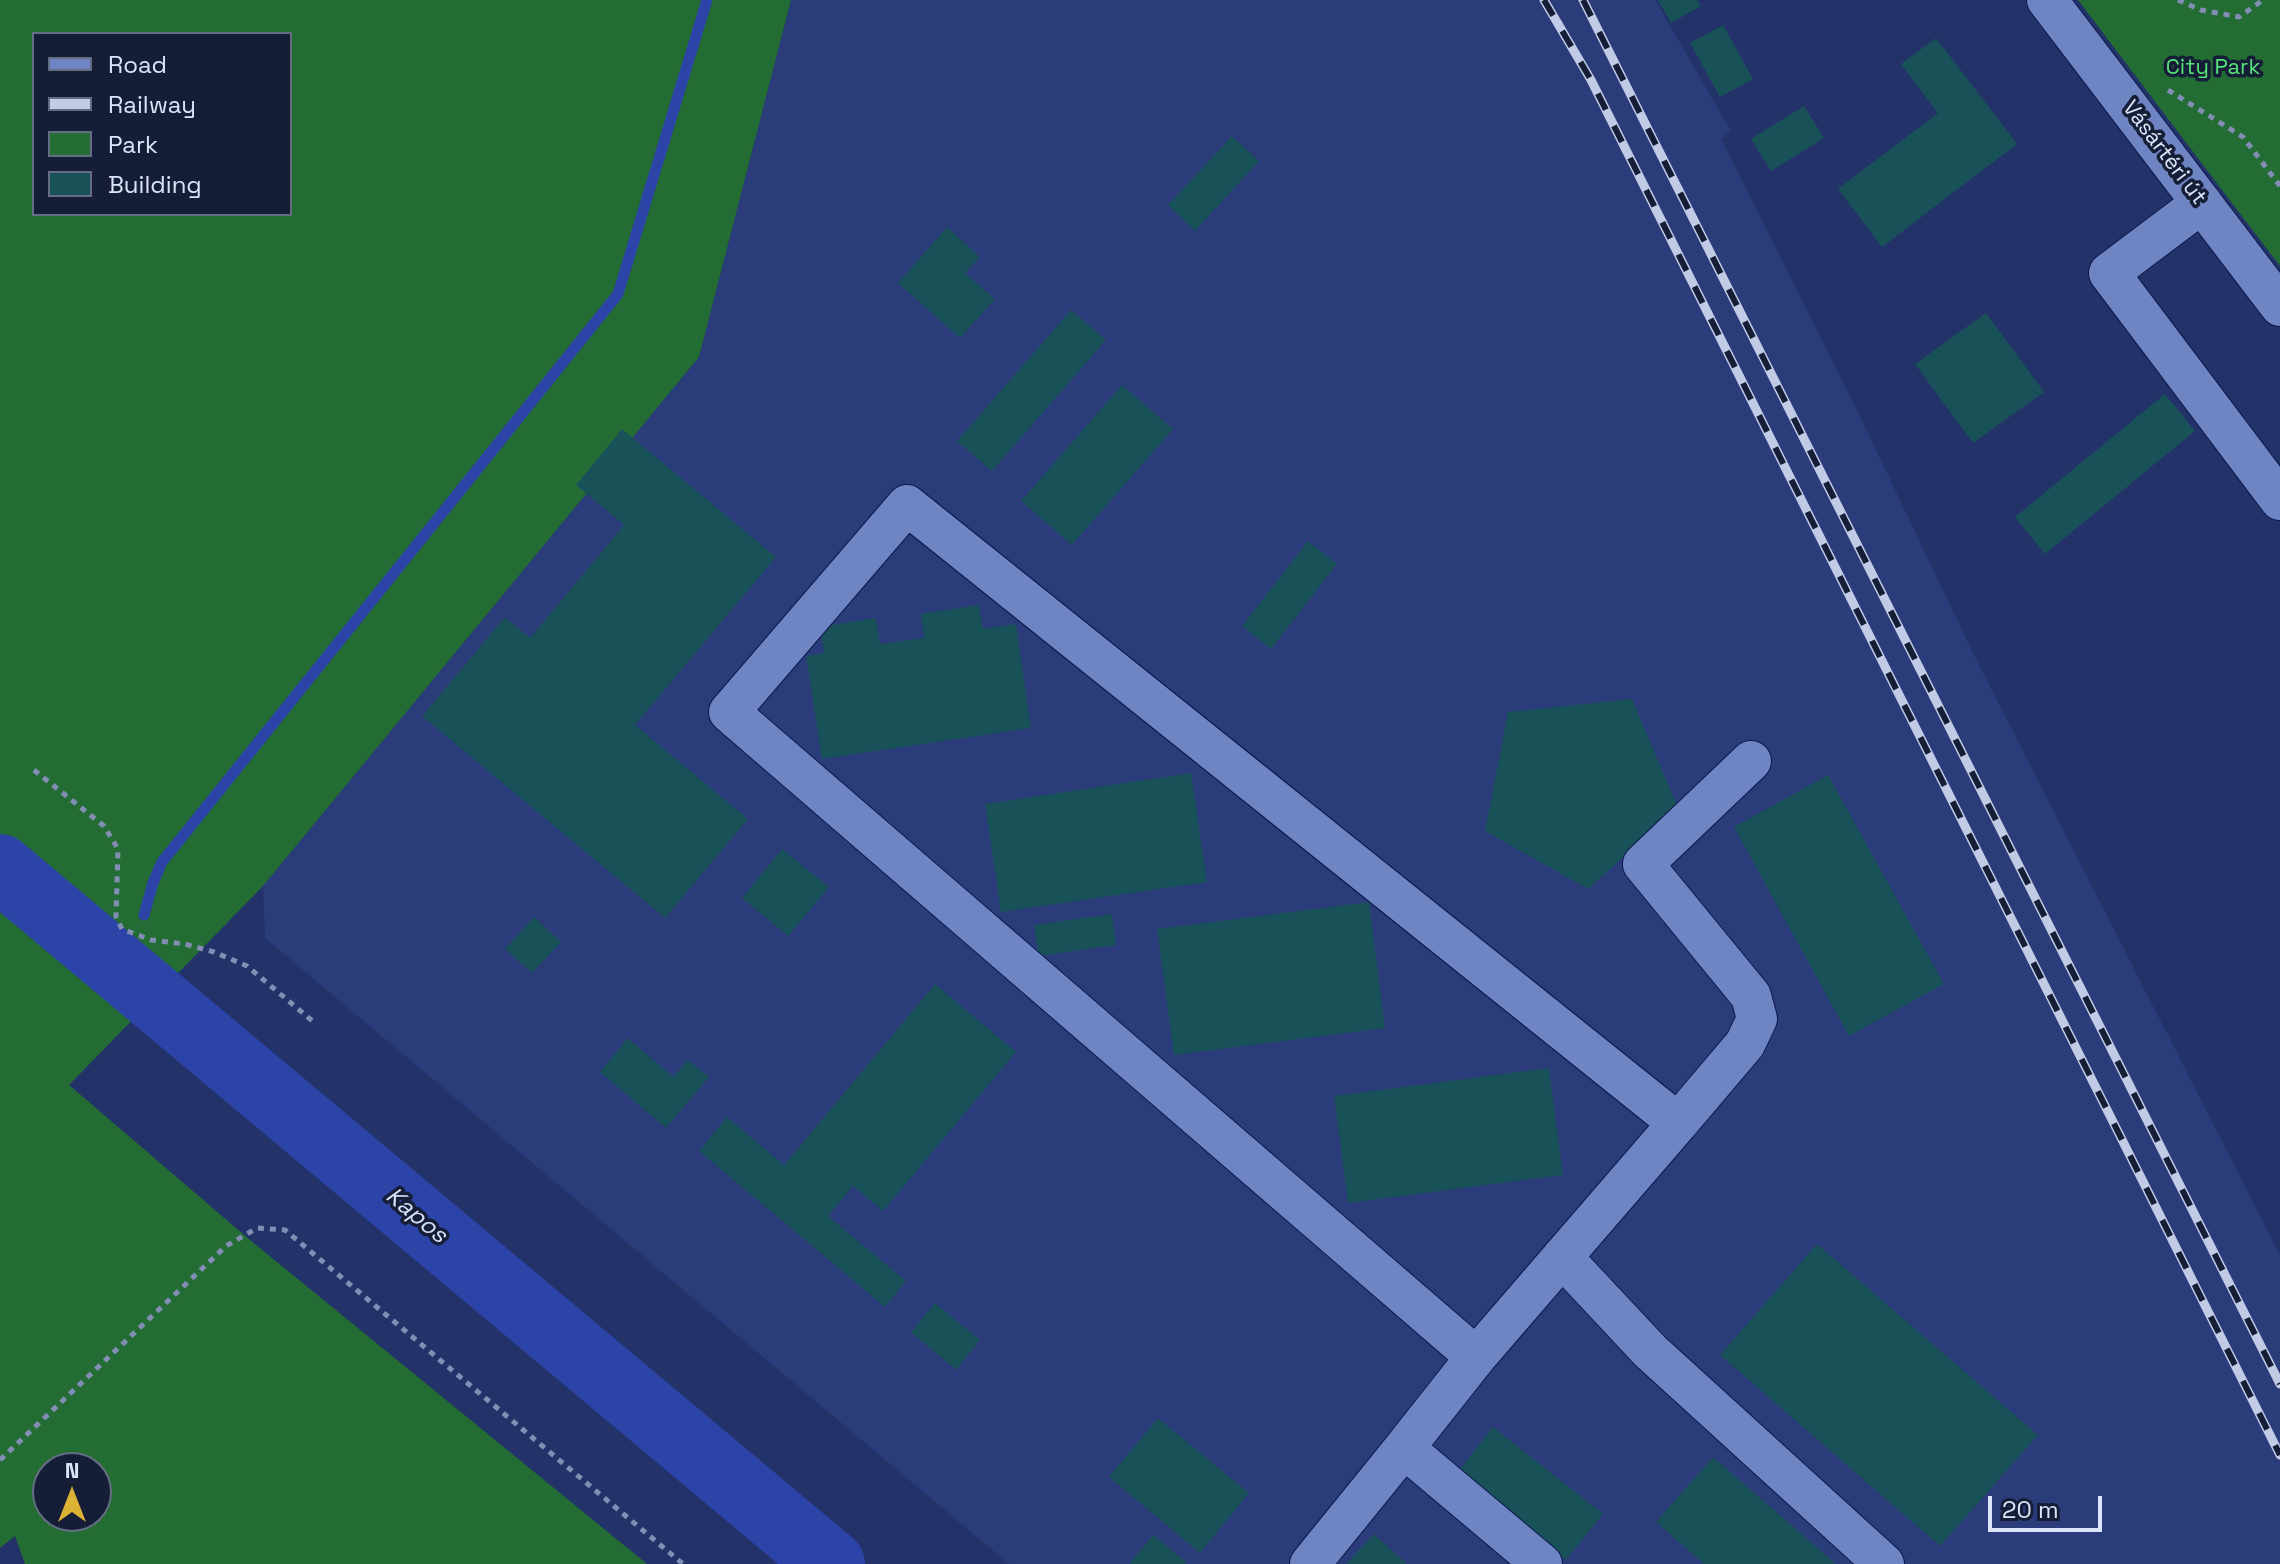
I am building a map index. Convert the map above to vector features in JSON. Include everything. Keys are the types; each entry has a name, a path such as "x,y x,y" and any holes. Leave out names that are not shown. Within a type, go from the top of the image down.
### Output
{"street":[{"name":"Vásártéri út","path":"2047,0 2280,306"},
{"path":"2202,203 2109,273 2280,500"},
{"path":"1476,1357 729,712 907,505 1678,1123"},
{"path":"1310,1564 1476,1357 1745,1044 1757,1019 1751,996 1643,864 1751,761"},
{"path":"1562,1257 1650,1351 1884,1564"},
{"path":"1404,1448 1542,1564"}],"path":[{"path":"2178,0 2201,10 2239,17 2263,0"},
{"path":"2161,81 2170,92 2243,137 2280,186"},
{"path":"34,770 104,826 118,849 116,917 122,929 151,940 185,944 214,952 247,966 316,1024"},
{"path":"0,1460 226,1246 257,1228 285,1230 683,1564"}],"shaded area":[{"path":"791,0 1655,0 1731,131 1721,139 1852,400 1974,655 2280,1255 2280,1564 1009,1564 265,938 263,886 699,357"}],"green space":[{"path":"0,0 791,0 699,357 263,886 69,1085 250,1240 647,1564 25,1564 15,1536 0,1548"},
{"name":"City Park","path":"2078,0 2280,0 2280,266 2222,190"}],"building":[{"path":"1658,0 1697,0 1701,6 1671,23"},
{"path":"1723,25 1753,79 1720,97 1690,43"},
{"path":"1936,38 2017,144 1882,247 1838,189 1938,113 1901,64"},
{"path":"1804,106 1824,138 1771,171 1751,139"},
{"path":"1232,136 1259,161 1195,231 1168,205"},
{"path":"947,227 980,257 965,273 995,299 960,338 898,283"},
{"path":"1071,310 1106,340 992,471 957,441"},
{"path":"1986,313 2044,392 1973,443 1915,364"},
{"path":"1122,385 1173,429 1072,545 1021,501"},
{"path":"2165,394 2195,431 2045,554 2015,517"},
{"path":"622,429 776,557 635,725 748,819 665,918 422,716 505,617 530,638 624,525 576,485"},
{"path":"1308,541 1337,564 1271,649 1242,626"},
{"path":"979,605 983,629 1016,624 1031,728 822,759 806,656 824,653 820,627 876,618 880,644 924,638 921,614"},
{"path":"1632,699 1678,808 1588,889 1485,831 1508,712"},
{"path":"1191,773 1207,882 1001,912 985,804"},
{"path":"1828,775 1944,984 1849,1036 1734,827"},
{"path":"782,849 829,887 788,936 742,898"},
{"path":"1369,902 1385,1028 1174,1055 1157,929"},
{"path":"1112,914 1116,945 1039,956 1034,925"},
{"path":"534,917 561,942 532,973 505,949"},
{"path":"935,984 1016,1052 883,1211 853,1186 828,1216 906,1281 885,1307 699,1151 727,1117 784,1165"},
{"path":"628,1038 673,1077 688,1060 709,1077 666,1128 600,1072"},
{"path":"1549,1068 1563,1175 1348,1203 1334,1096"},
{"path":"1817,1244 2038,1435 1940,1546 1720,1355"},
{"path":"935,1303 980,1340 956,1370 911,1332"},
{"path":"1158,1418 1249,1493 1200,1553 1109,1477"},
{"path":"1493,1427 1603,1514 1566,1560 1457,1473"},
{"path":"1713,1457 1836,1564 1704,1564 1656,1522"},
{"path":"1374,1534 1407,1564 1346,1564"},
{"path":"1153,1535 1186,1562 1185,1564 1129,1564"}],"waterway":[{"path":"144,915 162,862 618,294 707,0"},
{"name":"Kapos","path":"0,868 831,1564"},
{"path":"119,968 132,951"}],"railway":[{"path":"1544,0 1591,80 2280,1455"},
{"path":"1583,0 2280,1384"}]}
